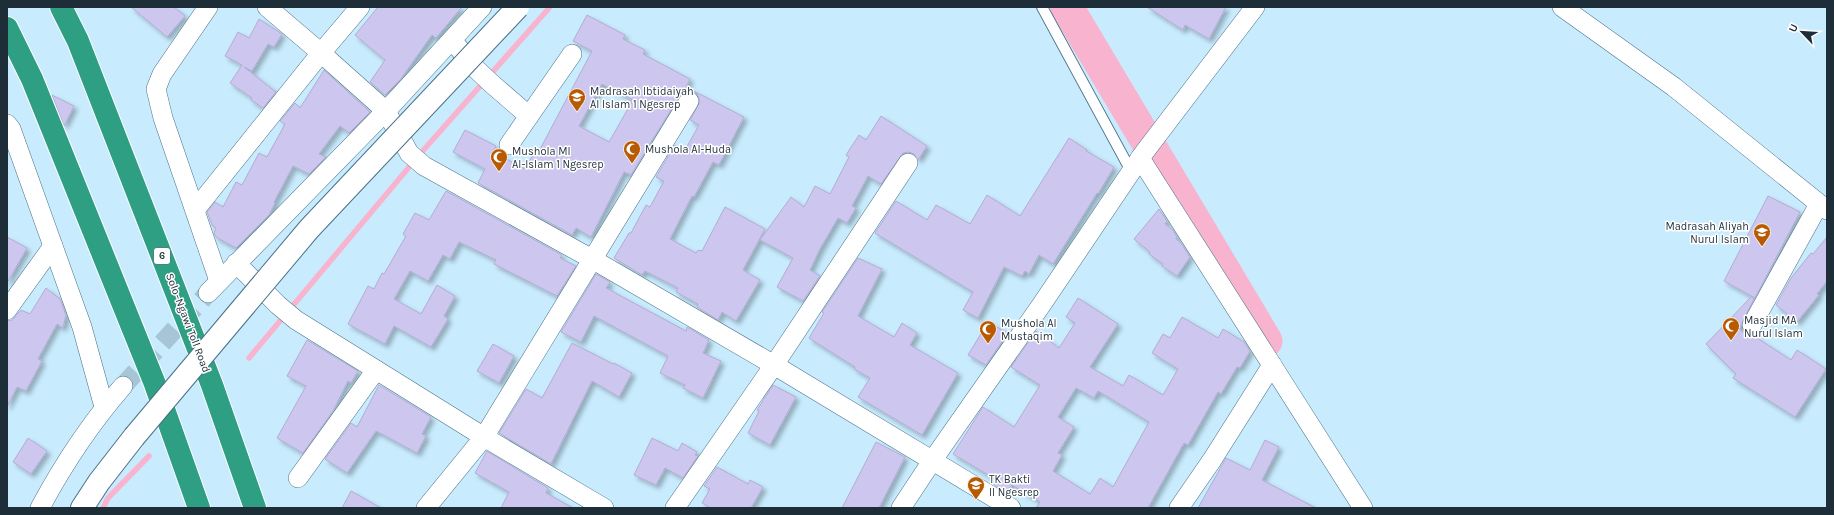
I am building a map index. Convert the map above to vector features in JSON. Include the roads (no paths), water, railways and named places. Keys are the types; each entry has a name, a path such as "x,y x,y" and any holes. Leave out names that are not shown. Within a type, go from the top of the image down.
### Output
{"highway":[{"name":"Solo–Ngawi Toll Road","path":"61,7 78,41 209,378 255,508"},
{"path":"7,28 32,79 155,384 199,508"}],"main road":[{"path":"82,508 99,482 134,437 309,229 518,7"}],"street":[{"path":"208,7 162,74 156,89 164,118 196,210 214,287 386,112 482,7"},
{"path":"267,7 321,53 386,112 409,153 424,166 592,259 774,365 1011,508"},
{"path":"196,210 321,53 360,7"},
{"path":"902,508 932,461 1042,304 1138,161 1255,7"},
{"path":"1562,7 1674,87 1823,207 1752,325"},
{"path":"452,40 476,69 529,116"},
{"path":"509,145 572,54"},
{"path":"426,508 484,437 689,101"},
{"path":"7,124 11,129 82,327 104,407"},
{"path":"1138,161 1272,365 1363,508"},
{"path":"675,508 774,365 908,163"},
{"path":"7,310 53,246"},
{"path":"236,263 278,305 296,320 484,437 604,508"},
{"path":"1179,508 1212,460 1272,365"},
{"path":"298,478 376,370"},
{"path":"40,508 73,450 104,407 123,386"}],"lane":[{"path":"1042,7 1138,161"}],"waterway":[{"path":"249,358 420,154 550,7"},
{"path":"1067,7 1266,341"},
{"path":"103,508 108,498 149,456"}],"tunnel":[{"path":"123,386 208,293"}],"place":[{"name":"Madrasah Ibtidaiyah Al Islam 1 Ngesrep","path":"577,112"},
{"name":"Mushola Al-Huda","path":"632,164"},
{"name":"Mushola MI Al-Islam 1 Ngesrep","path":"499,172"},
{"name":"Madrasah Aliyah Nurul Islam","path":"1762,247"},
{"name":"Masjid MA Nurul Islam","path":"1731,341"},
{"name":"Mushola Al Mustaqim","path":"988,344"},
{"name":"TK Bakti II Ngesrep","path":"976,500"}]}
